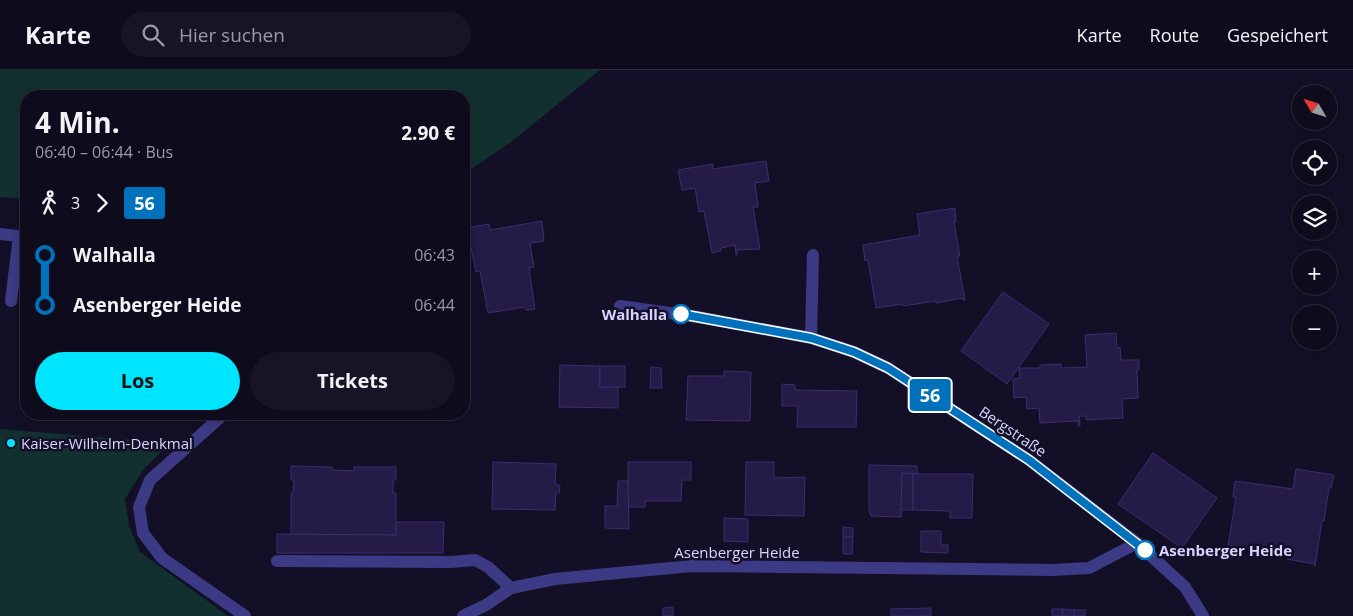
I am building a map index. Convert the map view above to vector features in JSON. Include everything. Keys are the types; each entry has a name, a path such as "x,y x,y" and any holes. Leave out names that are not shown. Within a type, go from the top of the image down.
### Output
{"street":[{"path":"0,234 20,236"},
{"path":"11,301 20,252"},
{"path":"811,338 813,255"},
{"name":"Bergstraße","path":"620,306 698,317 811,338 854,352 888,368 1029,460 1137,543 1185,587 1203,616"},
{"path":"217,420 150,480 139,507 143,533 162,558 245,616"},
{"name":"Asenberger Heide","path":"511,588 555,579 692,566 1027,570 1089,568 1137,543"},
{"path":"277,561 451,562 475,560 488,567 511,588 486,605 463,616"}],"green space":[{"path":"0,70 600,70 511,142 470,170 470,90 20,90 20,199 0,197"},
{"path":"0,429 170,443 143,470 125,499 129,526 140,552 228,616 0,616"}],"building":[{"path":"766,161 769,181 755,183 758,207 753,207 760,249 737,250 736,255 735,245 721,248 721,251 712,253 704,211 699,212 695,188 682,190 678,170 713,164 713,169"},
{"path":"955,208 956,222 954,222 960,256 957,256 965,300 963,298 936,303 936,301 876,308 868,260 865,261 863,245 920,235 917,214"},
{"path":"542,221 544,241 530,243 534,267 529,268 535,309 526,310 524,307 488,313 480,271 476,272 470,248 470,227 489,224 490,230"},
{"path":"1003,292 1049,324 1007,384 961,351"},
{"path":"1116,333 1117,348 1120,347 1121,360 1139,360 1139,369 1137,369 1138,398 1122,399 1123,418 1086,420 1086,416 1079,416 1080,426 1078,426 1078,421 1040,423 1039,408 1027,409 1026,397 1014,398 1013,379 1020,378 1019,368 1040,368 1040,365 1061,364 1061,368 1087,367 1085,335"},
{"path":"560,365 600,366 600,387 618,387 618,408 559,407"},
{"path":"600,366 625,366 625,387 600,387"},
{"path":"651,367 661,368 662,388 650,388"},
{"path":"724,371 751,372 750,421 686,420 688,376 724,376"},
{"path":"782,384 795,385 795,390 857,391 856,427 797,427 798,406 782,406"},
{"path":"1153,453 1217,498 1182,548 1118,504"},
{"path":"493,462 556,464 555,485 560,485 559,493 556,493 555,510 492,509"},
{"path":"628,462 691,462 691,480 682,480 681,501 645,501 645,507 628,507"},
{"path":"746,462 774,462 774,478 805,477 804,516 745,515"},
{"path":"869,465 917,466 917,474 902,473 901,517 871,516 869,511"},
{"path":"291,466 332,467 332,470 354,471 354,467 396,467 393,493 396,493 396,535 291,535 291,493 293,493 294,480 291,480"},
{"path":"1296,469 1334,475 1331,488 1329,488 1324,521 1322,521 1315,566 1314,564 1287,559 1288,557 1255,552 1255,549 1228,545 1236,497 1233,497 1235,481 1293,489"},
{"path":"902,473 913,474 913,510 901,510"},
{"path":"913,474 973,474 972,518 950,518 950,511 913,510"},
{"path":"618,481 628,481 629,529 605,528 605,506 617,506"},
{"path":"724,518 748,519 748,542 724,541"},
{"path":"396,522 444,522 443,553 277,553 277,534 396,535"},
{"path":"843,527 853,528 853,537 843,537"},
{"path":"921,531 941,531 941,545 948,545 948,553 921,552"},
{"path":"843,537 853,537 852,554 843,554"},
{"path":"673,607 673,616 663,616 663,608"},
{"path":"931,608 931,616 891,616 891,609"},
{"path":"1052,609 1063,609 1062,616 1052,616"},
{"path":"1063,609 1074,610 1074,616 1062,616"},
{"path":"1074,610 1085,610 1085,616 1074,616"}],"bus line":[{"name":"56","path":"681,314 811,338 854,352 888,368 1029,460 1145,550"}],"place":[{"name":"Walhalla","path":"681,314"},
{"name":"Kaiser-Wilhelm-Denkmal","path":"11,443"},
{"name":"Asenberger Heide","path":"1145,550"}]}
